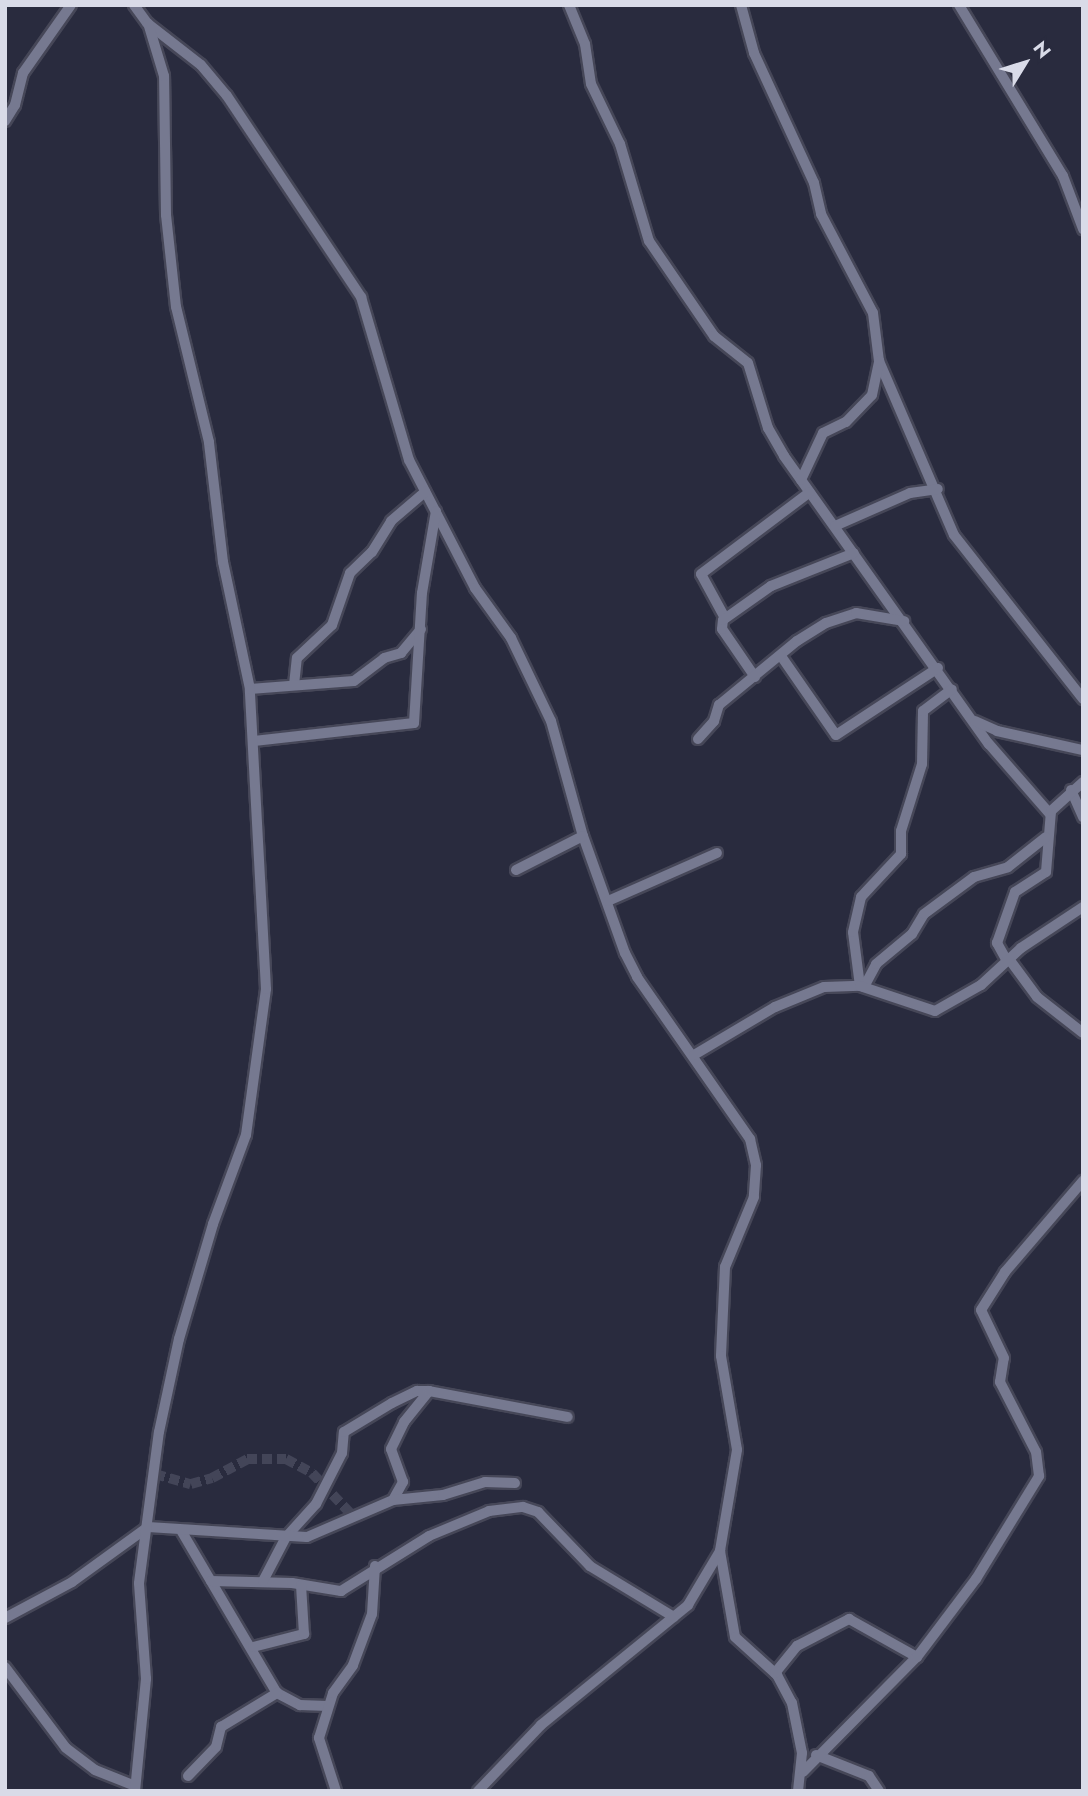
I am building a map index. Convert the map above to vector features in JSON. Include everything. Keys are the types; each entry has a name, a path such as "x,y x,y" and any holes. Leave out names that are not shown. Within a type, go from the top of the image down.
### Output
{"street":[{"path":"5,121 15,105 23,73 71,5"},
{"path":"134,5 147,23 201,65 227,96 361,297 396,405 402,440 425,492 475,588 511,638 551,721 583,836 637,977 741,1122 756,1165 752,1203 725,1267 721,1356 737,1450 720,1550 703,1587 674,1618 541,1726 478,1791"},
{"path":"569,5 585,44 591,84 620,144 649,241 713,336 748,363 771,434 801,480 938,668 970,717 1050,814"},
{"path":"741,5 754,53 814,183 821,214 873,313 879,361 938,489 950,525 971,560 1083,699"},
{"path":"959,5 1063,176 1083,229"},
{"path":"5,1667 66,1748 95,1770 135,1788 146,1653 139,1583 170,1378 213,1224 246,1135 265,1010 264,929 255,841 254,741 250,689 223,562 209,442 176,307 166,215 164,76 147,23"},
{"path":"801,480 823,433 846,422 872,395 879,361"},
{"path":"835,526 910,493 938,489"},
{"path":"294,685 297,658 331,625 350,573 372,552 391,521 425,492"},
{"path":"725,618 701,574 810,492"},
{"path":"254,741 414,723 426,562 436,510"},
{"path":"755,677 722,629 725,618 771,586 854,552"},
{"path":"698,738 714,722 719,705 797,640 847,615 875,614 904,621"},
{"path":"250,689 354,681 384,658 401,653 421,629"},
{"path":"781,656 836,735 938,668"},
{"path":"862,987 853,932 861,897 901,854 902,826 922,764 923,711 952,689"},
{"path":"970,717 997,731 1083,750"},
{"path":"1083,782 1071,790 1050,814 1046,837 1048,867 1043,876 1017,890 997,943 1037,996 1083,1033"},
{"path":"1071,790 1083,817"},
{"path":"516,870 583,836"},
{"path":"862,987 876,964 912,934 924,914 974,877 1008,867 1046,837"},
{"path":"608,901 718,853"},
{"path":"694,1055 801,996 836,985 862,987 931,1012 981,985 1008,960 1083,907"},
{"path":"802,1773 816,1755 917,1657 976,1578 1040,1476 1036,1452 1000,1382 1004,1358 981,1310 1005,1272 1078,1195 1083,1181"},
{"path":"393,1500 402,1482 391,1449 404,1422 429,1391"},
{"path":"263,1581 286,1537 316,1504 342,1453 344,1432 411,1393 429,1391 568,1417"},
{"path":"5,1618 72,1582 148,1527 182,1532 313,1536 344,1518 393,1500 434,1497 485,1482 515,1483"},
{"path":"211,1581 263,1581 341,1591 375,1566 429,1536 483,1514 523,1507 538,1512 590,1566 674,1618"},
{"path":"182,1532 253,1647 277,1693 300,1705 328,1706"},
{"path":"720,1550 735,1637 775,1673 797,1718 802,1773 798,1791"},
{"path":"337,1791 319,1738 328,1706 366,1632 373,1608 375,1566"},
{"path":"253,1647 304,1634 301,1585"},
{"path":"775,1673 797,1646 849,1619 917,1657"},
{"path":"188,1776 216,1747 221,1727 277,1693"},
{"path":"816,1755 869,1776 879,1791"}],"tunnel":[{"path":"155,1474 191,1484 212,1478 247,1459 286,1459 312,1473 352,1515"}]}
